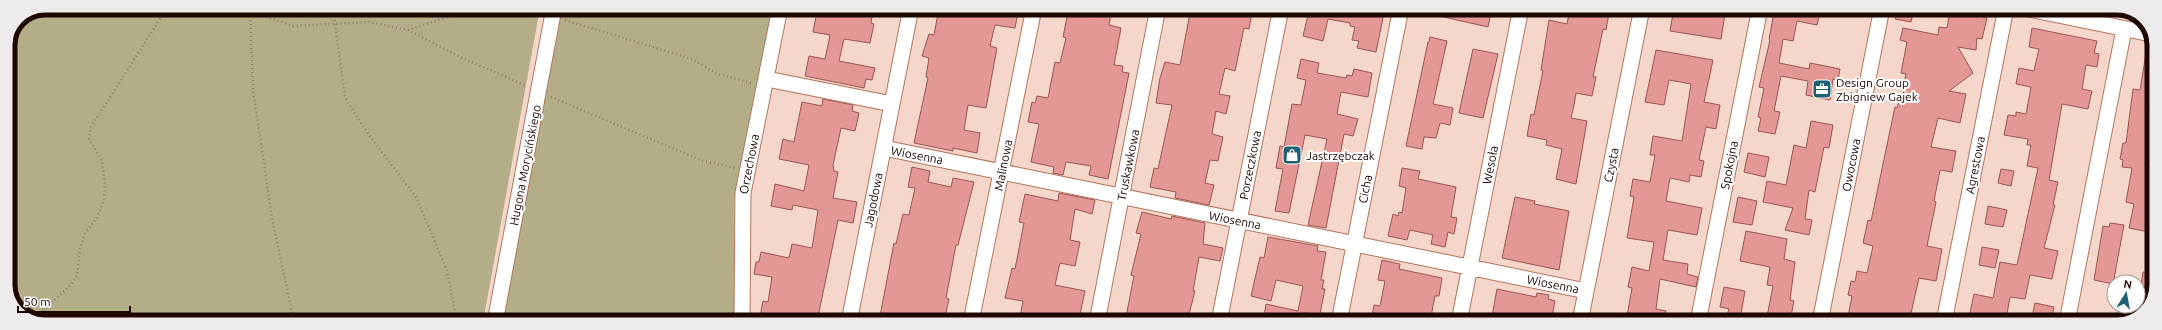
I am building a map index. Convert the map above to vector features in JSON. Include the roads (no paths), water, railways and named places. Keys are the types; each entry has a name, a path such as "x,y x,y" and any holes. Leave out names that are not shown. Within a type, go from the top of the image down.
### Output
{"street":[{"name":"Hugona Morycińskiego","path":"496,315 552,15"},
{"name":"Orzechowa","path":"742,315 743,193 779,15"},
{"name":"Jagodowa","path":"850,315 911,15"},
{"name":"Malinowa","path":"972,315 1033,15"},
{"name":"Truskawkowa","path":"1098,315 1157,15"},
{"name":"Porzeczkowa","path":"1220,315 1280,15"},
{"name":"Cicha","path":"1340,315 1400,15"},
{"name":"Wesoła","path":"1460,315 1520,15"},
{"name":"Czysta","path":"1581,315 1641,15"},
{"name":"Spokojna","path":"1699,315 1759,15"},
{"name":"Owocowa","path":"1821,315 1881,15"},
{"name":"Agrestowa","path":"1945,315 2005,15"},
{"path":"2057,15 2144,33"},
{"path":"2068,315 2124,29"},
{"path":"767,79 892,104"},
{"name":"Wiosenna","path":"884,148 1586,291"}],"place":[{"name":"Design Group Zbigniew Gajek","path":"1822,89"},
{"name":"Jastrzębczak","path":"1292,155"}]}
